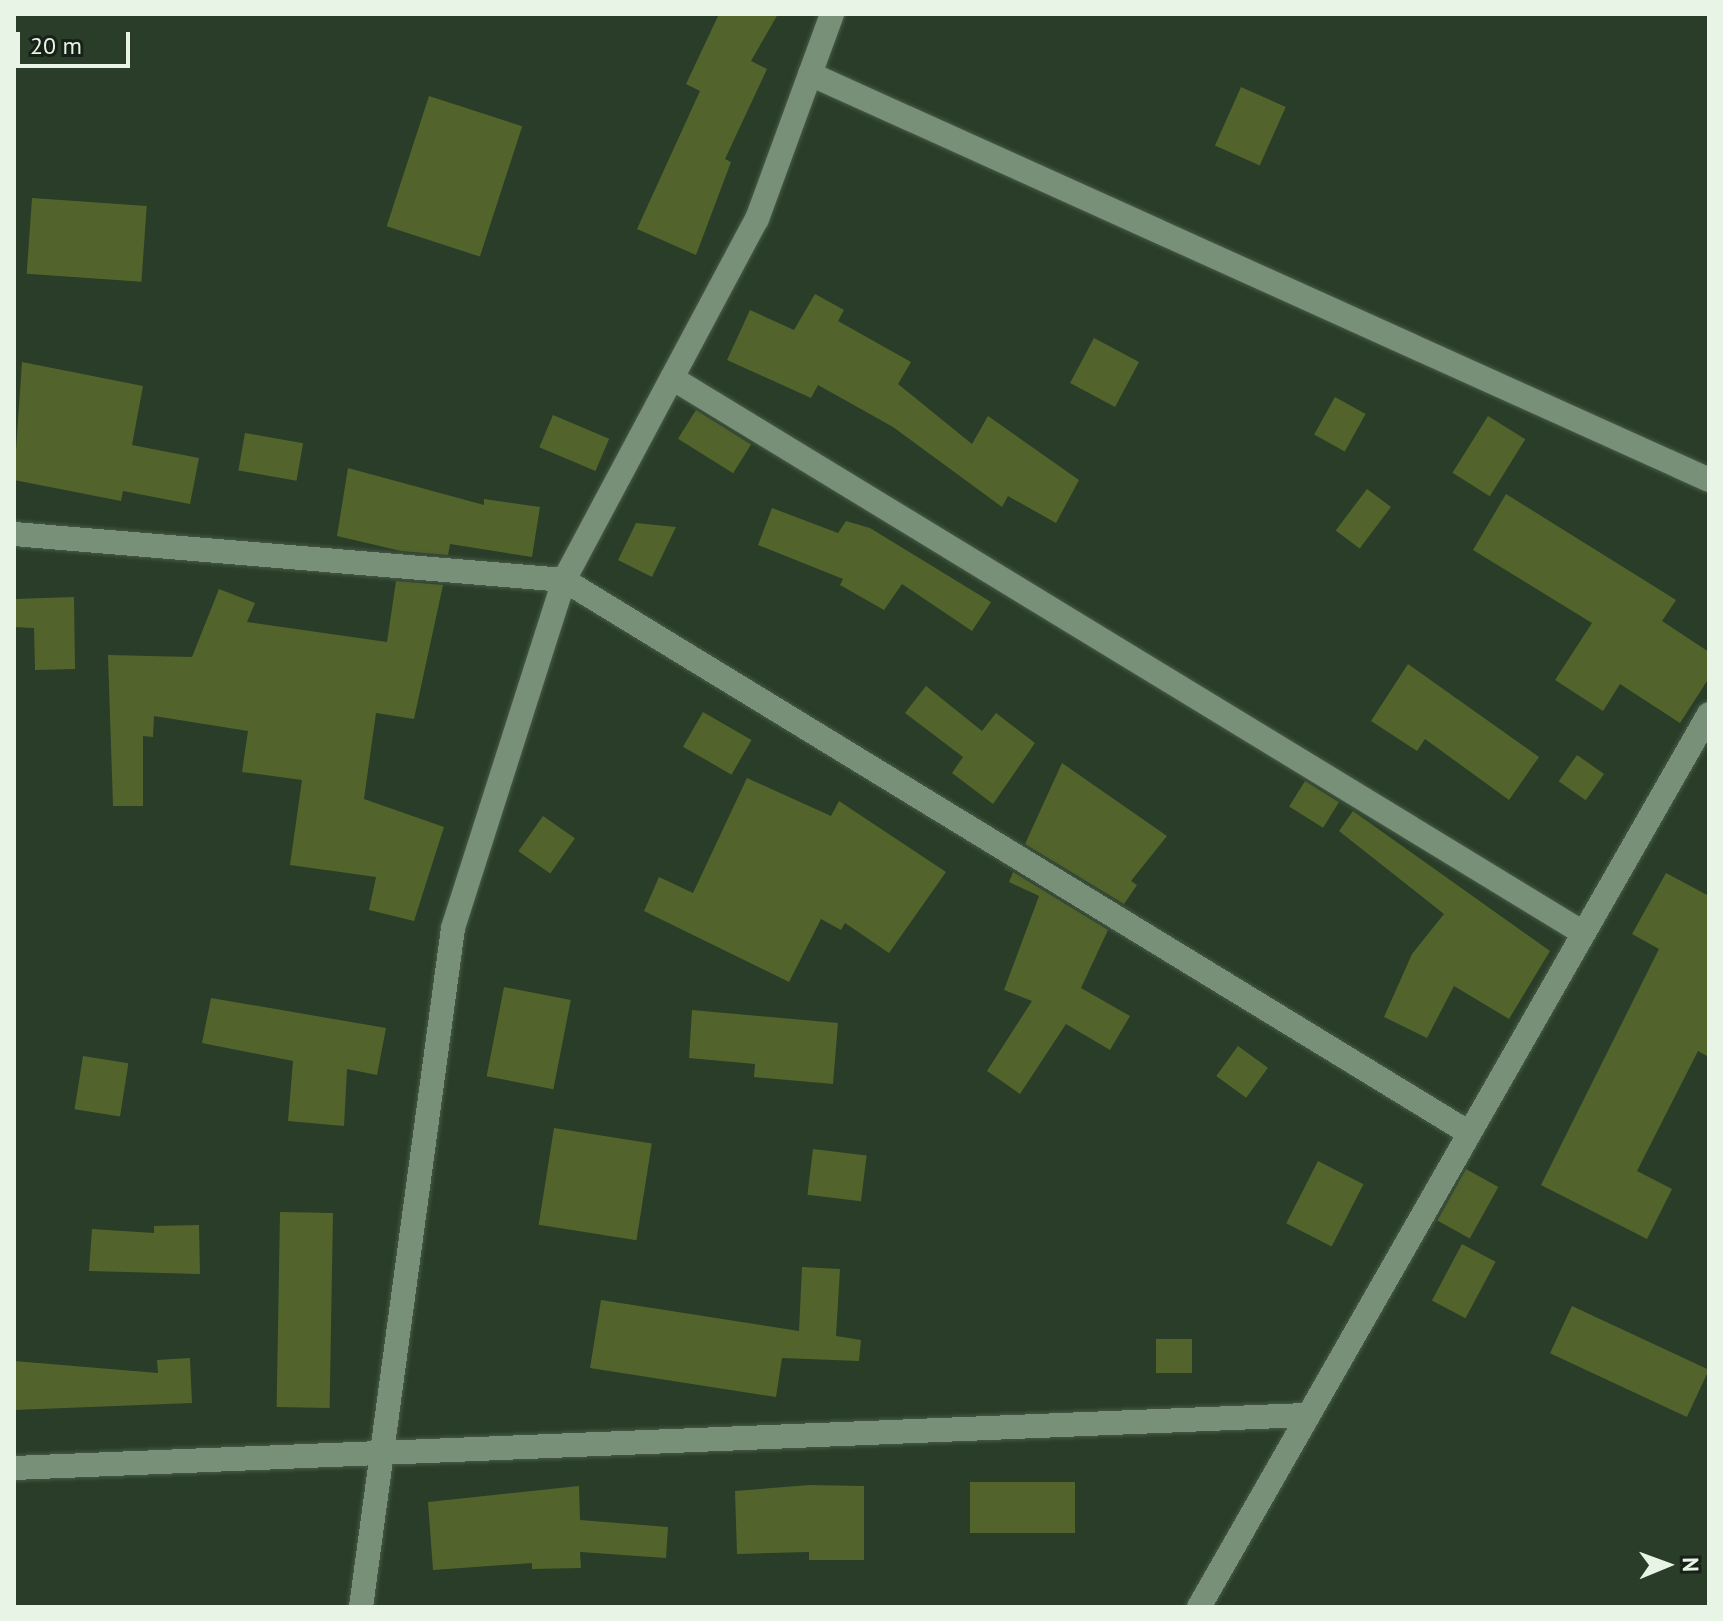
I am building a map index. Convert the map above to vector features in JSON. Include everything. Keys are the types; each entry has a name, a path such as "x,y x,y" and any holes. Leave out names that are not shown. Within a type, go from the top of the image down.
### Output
{"street":[{"path":"361,1607 377,1459 453,928 564,580 757,219 832,14"},
{"path":"810,74 1709,480"},
{"path":"672,378 1580,931"},
{"path":"14,534 564,580 1466,1131"},
{"path":"1199,1607 1580,931 1709,714"},
{"path":"14,1468 377,1459 1308,1415"}],"building":[{"path":"719,14 778,14 751,61 767,69 725,159 731,162 696,255 637,229 700,91 686,84"},
{"path":"1241,87 1286,107 1260,165 1215,145"},
{"path":"429,96 522,126 480,257 387,226"},
{"path":"32,198 147,206 141,282 27,274"},
{"path":"815,294 844,310 838,321 911,362 898,384 972,444 988,416 1079,480 1056,523 1008,496 1002,507 893,427 818,385 811,398 727,360 750,310 794,330"},
{"path":"1094,338 1139,362 1115,407 1070,383"},
{"path":"22,362 143,386 132,445 199,458 190,504 123,491 121,501 14,480"},
{"path":"1335,397 1366,414 1345,452 1314,435"},
{"path":"696,410 751,444 733,473 678,439"},
{"path":"553,415 609,439 595,471 539,447"},
{"path":"1488,416 1525,439 1490,496 1452,473"},
{"path":"245,433 303,443 297,481 238,470"},
{"path":"348,468 484,505 484,499 540,507 532,557 450,544 448,555 401,551 337,536"},
{"path":"1367,489 1391,507 1360,549 1336,531"},
{"path":"1506,494 1676,600 1662,621 1709,652 1709,678 1680,723 1620,684 1603,711 1555,680 1592,623 1473,550"},
{"path":"772,508 838,533 846,521 870,528 991,602 972,631 902,584 884,610 840,585 843,579 758,545"},
{"path":"636,523 676,527 652,577 618,560"},
{"path":"396,581 443,585 414,719 376,713 364,799 444,827 414,921 369,910 376,877 290,865 302,780 242,772 248,731 154,716 153,737 143,736 143,806 113,806 108,655 192,657 219,589 255,603 247,622 387,642"},
{"path":"74,597 75,669 35,670 34,628 14,627 14,599"},
{"path":"1408,664 1539,757 1509,800 1425,739 1417,751 1371,721"},
{"path":"926,686 982,731 996,713 1035,743 993,804 952,773 963,757 905,713"},
{"path":"703,712 751,740 731,775 683,747"},
{"path":"1577,755 1604,774 1586,800 1559,781"},
{"path":"1062,763 1167,836 1131,881 1137,885 1124,904 1025,844"},
{"path":"747,778 831,816 839,801 946,872 889,953 845,923 841,930 821,919 789,982 644,911 659,877 693,893"},
{"path":"1305,781 1339,802 1323,828 1289,806"},
{"path":"1353,811 1550,951 1509,1019 1454,986 1427,1038 1384,1017 1412,954 1444,914 1339,831"},
{"path":"543,816 575,838 550,874 518,851"},
{"path":"1013,872 1108,930 1081,988 1130,1016 1110,1050 1066,1024 1020,1094 987,1071 1032,1001 1004,990 1039,896 1009,882"},
{"path":"1666,873 1709,896 1709,1057 1698,1051 1637,1171 1672,1189 1647,1239 1541,1185 1659,949 1632,934"},
{"path":"504,987 571,1000 553,1089 487,1076"},
{"path":"211,998 386,1028 377,1075 347,1069 344,1126 288,1121 293,1061 202,1043"},
{"path":"692,1010 838,1023 833,1084 754,1077 755,1064 689,1058"},
{"path":"1238,1046 1268,1068 1246,1098 1216,1076"},
{"path":"83,1056 128,1063 120,1117 75,1109"},
{"path":"554,1128 652,1143 636,1240 539,1225"},
{"path":"813,1149 867,1156 861,1201 807,1195"},
{"path":"1318,1161 1363,1184 1332,1247 1286,1223"},
{"path":"1466,1169 1498,1187 1470,1239 1437,1221"},
{"path":"280,1212 333,1213 330,1408 277,1407"},
{"path":"199,1225 200,1274 89,1271 92,1229 154,1233 154,1226"},
{"path":"1462,1244 1496,1262 1466,1318 1432,1301"},
{"path":"802,1267 840,1269 836,1336 861,1340 859,1361 782,1358 776,1397 590,1368 601,1300 799,1331"},
{"path":"1572,1306 1709,1370 1687,1417 1550,1353"},
{"path":"1156,1339 1192,1339 1192,1373 1156,1373"},
{"path":"190,1358 192,1403 14,1410 14,1361 158,1373 157,1360"},
{"path":"970,1482 1075,1482 1075,1533 970,1533"},
{"path":"810,1485 864,1486 864,1560 809,1560 809,1552 737,1554 735,1491"},
{"path":"579,1486 580,1520 668,1527 666,1558 580,1552 581,1568 532,1569 532,1563 433,1570 428,1502"}]}
